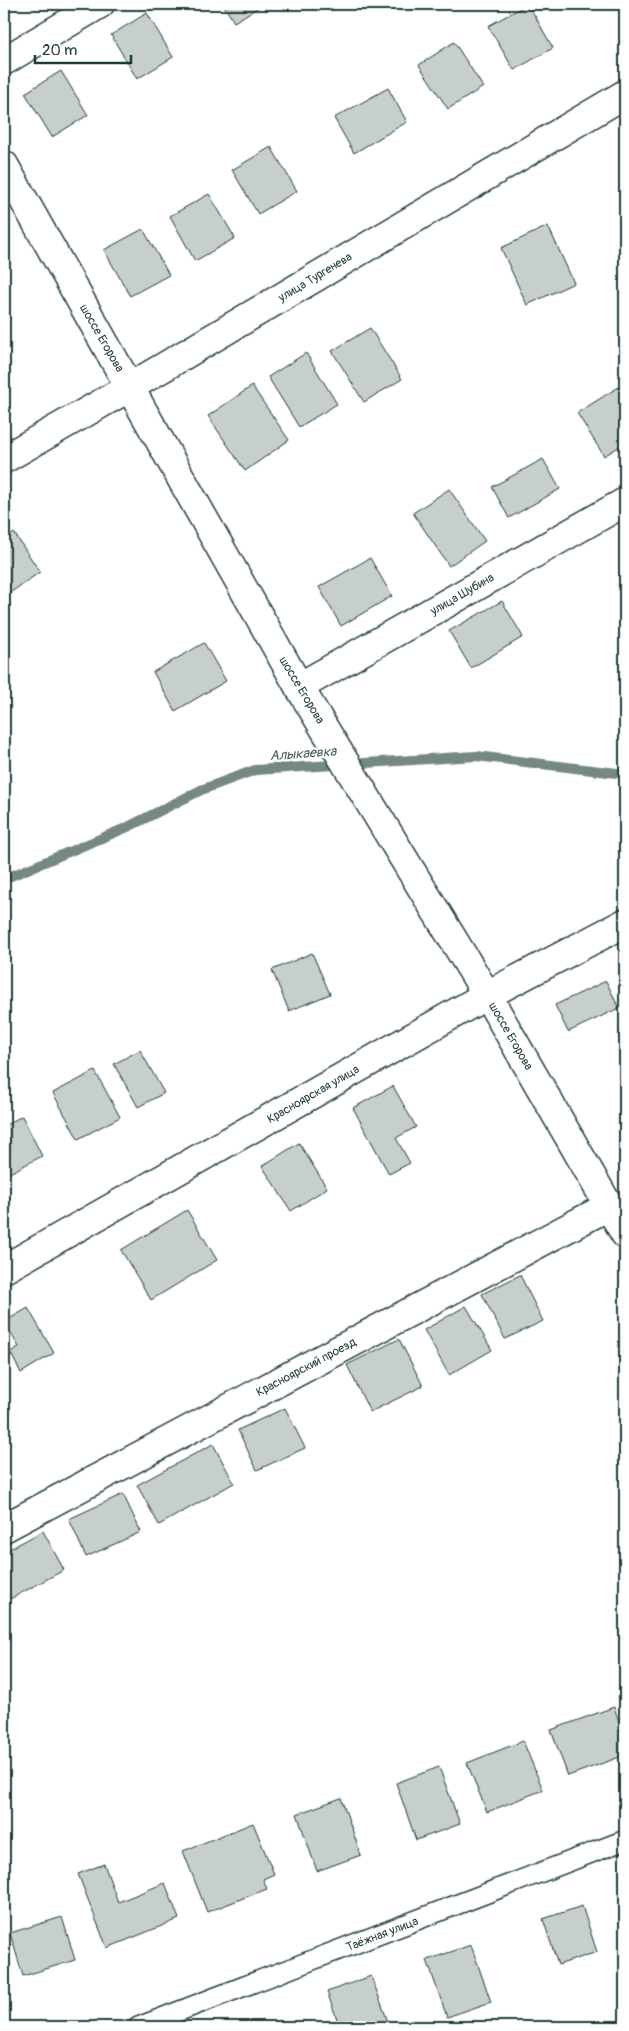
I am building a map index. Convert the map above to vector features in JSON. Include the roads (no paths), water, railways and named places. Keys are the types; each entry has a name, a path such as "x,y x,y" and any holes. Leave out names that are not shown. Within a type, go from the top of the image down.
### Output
{"street":[{"path":"4,61 100,4"},
{"name":"улица Тургенева","path":"4,459 130,387 625,94"},
{"name":"шоссе Егорова","path":"4,165 299,687 487,994 625,1234"},
{"name":"улица Шубина","path":"299,687 625,502"},
{"name":"Красноярская улица","path":"4,1270 487,994 625,923"},
{"name":"Красноярский проезд","path":"4,1528 609,1206"}],"lane":[{"name":"Таёжная улица","path":"138,2027 625,1840"}],"waterway":[{"name":"Алыкаевка","path":"4,879 128,827 201,790 255,770 476,756 625,774"}]}
